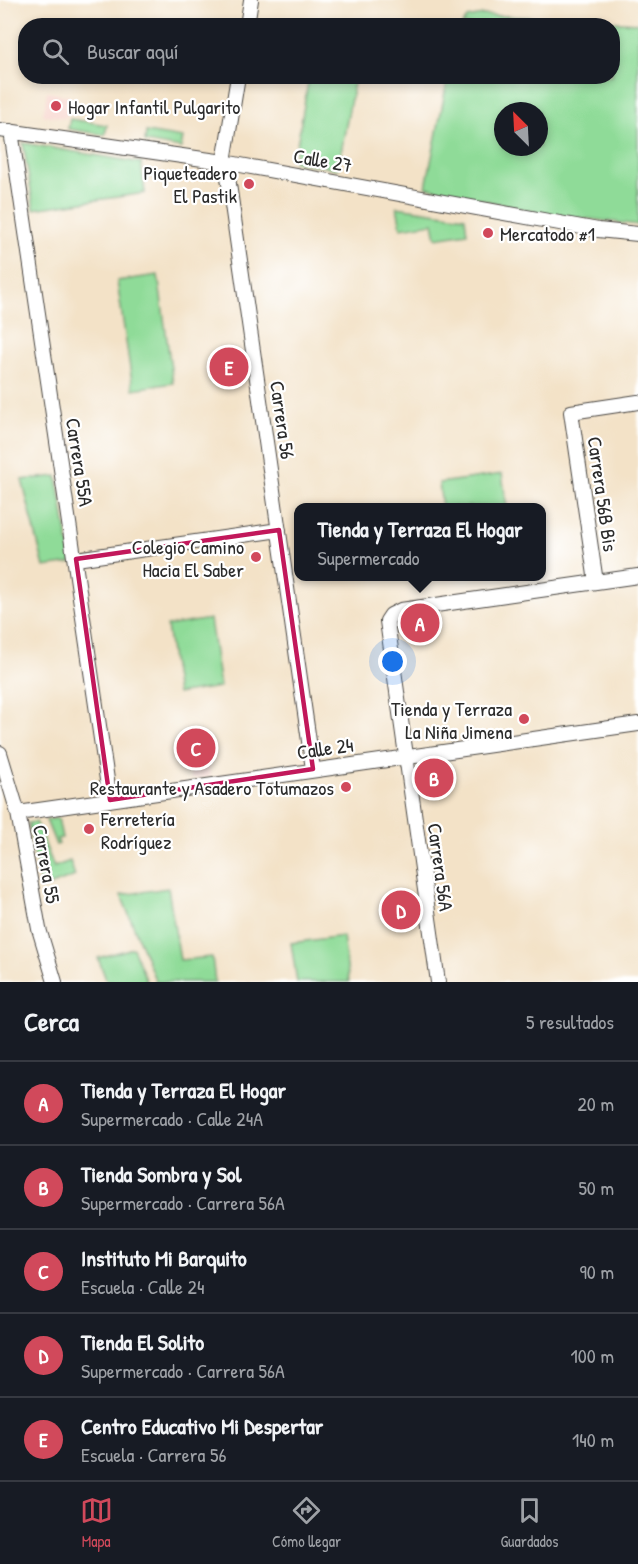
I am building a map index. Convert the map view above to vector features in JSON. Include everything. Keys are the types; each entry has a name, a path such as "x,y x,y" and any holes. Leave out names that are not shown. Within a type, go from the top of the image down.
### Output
{"street":[{"path":"248,18 251,0"},
{"name":"Carrera 56","path":"237,84 224,162 313,770"},
{"name":"Calle 27","path":"6,130 224,162 598,230 638,234"},
{"name":"Carrera 55A","path":"6,130 75,559 110,800"},
{"name":"Carrera 56B Bis","path":"596,582 572,412 638,402"},
{"path":"75,559 279,530"},
{"path":"596,582 638,576"},
{"name":"Carrera 56A","path":"438,982 387,621 391,615 402,610 596,582"},
{"name":"Calle 24","path":"18,813 638,724"},
{"name":"Carrera 55","path":"0,753 18,813 39,929 55,982"}],"highlighted area":[{"path":"279,530 313,769 110,800 76,559"}],"shaded area":[{"name":"Hogar Infantil Pulgarito","path":"47,92 70,96 66,118 43,115"},
{"path":"204,733 210,777 191,779 185,735"}],"green space":[{"path":"483,15 541,18 467,18"},
{"path":"620,22 638,23 638,225 540,213 426,187 447,84 620,84"},
{"path":"308,84 354,84 338,169 294,162"},
{"path":"70,119 107,125 105,135 68,129"},
{"path":"146,132 183,138 181,148 145,142"},
{"path":"23,143 141,163 145,193 34,209"},
{"path":"397,207 465,217 467,233 436,238 433,223 401,228"},
{"path":"158,275 173,383 133,389 117,281"},
{"path":"502,474 506,503 442,503 439,483"},
{"path":"57,476 72,563 44,567 22,480"},
{"path":"210,619 220,687 177,694 167,626"},
{"path":"58,818 62,838 57,839 59,844 56,845 46,820"},
{"path":"36,822 54,867 70,861 75,876 41,889 28,823"},
{"path":"168,888 180,960 212,957 215,982 156,982 121,895"},
{"path":"343,936 349,982 297,982 291,943"},
{"path":"133,948 147,982 107,982 98,958"}],"place":[{"name":"Hogar Infantil Pulgarito","path":"56,106"},
{"name":"Piqueteadero El Pastik","path":"249,184"},
{"name":"Mercatodo #1","path":"488,233"},
{"name":"Centro Educativo Mi Despertar","path":"229,367"},
{"name":"Colegio Camino Hacia El Saber","path":"256,557"},
{"name":"Tienda y Terraza El Hogar","path":"420,623"},
{"name":"Tienda y Terraza La Niña Jimena","path":"524,719"},
{"name":"Instituto Mi Barquito","path":"196,748"},
{"name":"Tienda Sombra y Sol","path":"434,778"},
{"name":"Restaurante y Asadero Totumazos","path":"346,787"},
{"name":"Ferretería Rodríguez","path":"89,829"},
{"name":"Tienda El Solito","path":"401,910"}]}
